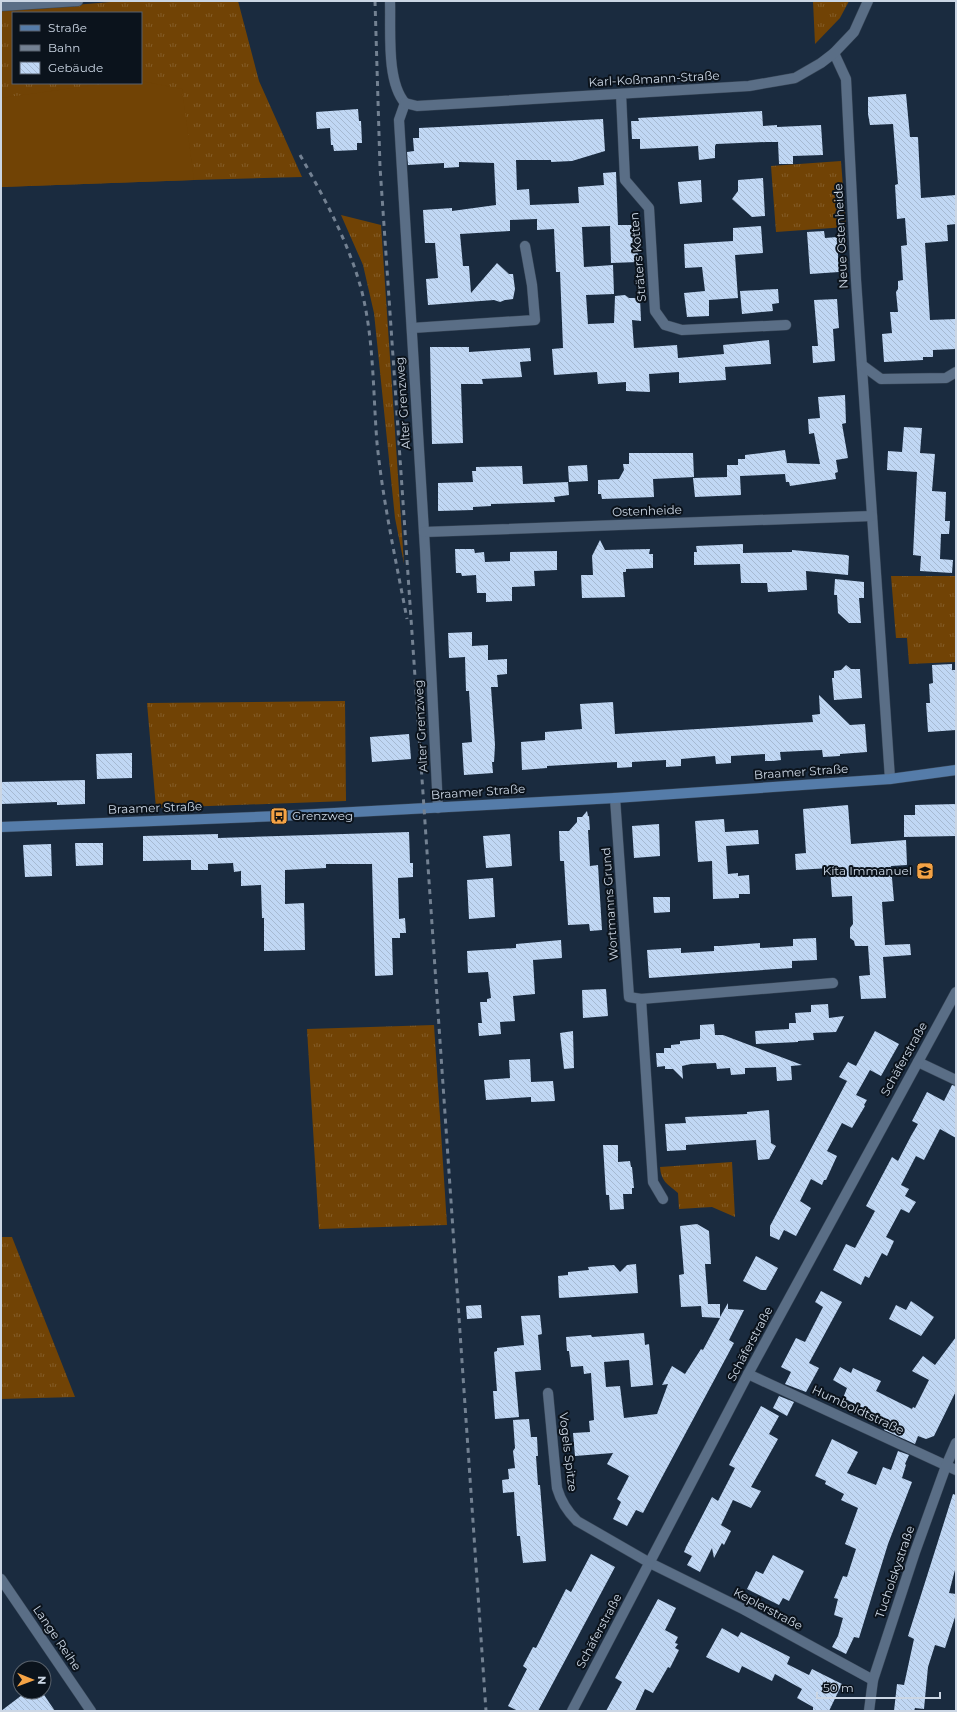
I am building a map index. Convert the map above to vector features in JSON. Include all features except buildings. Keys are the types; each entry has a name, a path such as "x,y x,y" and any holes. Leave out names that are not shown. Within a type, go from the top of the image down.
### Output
{"street":[{"path":"1,6 78,1"},
{"path":"390,1 392,78 398,96 405,104"},
{"name":"Karl-Koßmann-Straße","path":"405,104 417,106 749,86 795,78 815,67 834,53 854,32 868,1"},
{"name":"Neue Ostenheide","path":"834,53 846,79 865,420 872,516"},
{"name":"Sträters Kotten","path":"621,94 624,180 649,208 655,310 665,325 682,330 786,325"},
{"name":"Alter Grenzweg","path":"405,104 399,120 424,532 438,808"},
{"path":"412,328 535,320 532,286 525,246"},
{"path":"862,364 881,379 946,378 956,372"},
{"path":"872,516 890,779"},
{"name":"Ostenheide","path":"424,532 872,516"},
{"name":"Braamer Straße","path":"1,826 279,816 615,798 890,779 956,770"},
{"name":"Wortmanns Grund","path":"615,798 629,997 641,999"},
{"path":"663,1199 653,1182 641,999 833,983"},
{"name":"Schäferstraße","path":"572,1711 748,1374 956,992"},
{"path":"918,1062 956,1080"},
{"name":"Humboldtstraße","path":"748,1374 956,1470"},
{"name":"Vogels Spitze","path":"548,1393 557,1488 568,1513 577,1521 650,1563"},
{"name":"Tucholskystraße","path":"870,1711 873,1680 915,1552 946,1466 956,1444"},
{"name":"Keplerstraße","path":"650,1563 743,1609 873,1680"},
{"name":"Lange Reihe","path":"1,1579 91,1711"}],"green space":[{"path":"123,1 238,1 259,81 302,177 1,187 1,10"},
{"path":"813,1 849,1 840,18 815,44"},
{"path":"142,81 182,89 194,180 1,187 1,98 102,84 142,84"},
{"path":"841,161 846,227 776,232 771,166"},
{"path":"341,215 381,225 404,564 395,518 374,313 363,265"},
{"path":"891,576 956,576 956,662 909,664 907,638 896,638"},
{"path":"345,701 346,801 156,808 147,703"},
{"path":"434,1025 447,1225 319,1229 307,1029"},
{"path":"732,1162 735,1217 712,1207 679,1209 678,1193 663,1179 660,1167"},
{"path":"1,1237 12,1237 75,1397 1,1399"}],"railway":[{"path":"375,1 380,167 486,1711"},
{"path":"300,155 336,222 357,274 362,292 369,329 377,443 383,487 407,619"}],"place":[{"name":"Grenzweg","path":"279,816"},
{"name":"Kita Immanuel","path":"925,871"}]}
